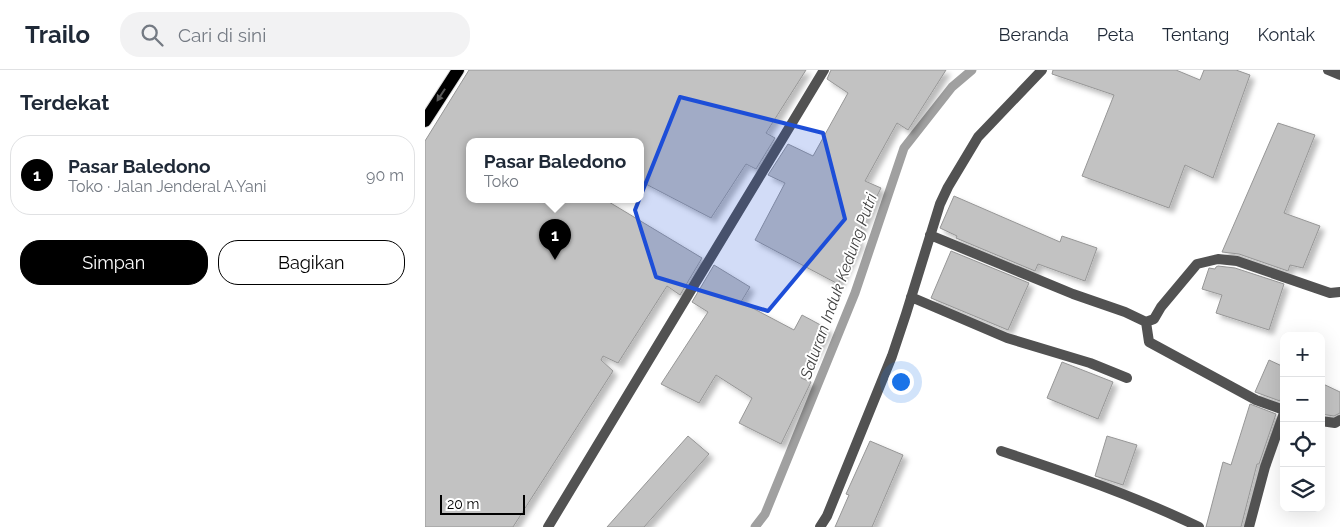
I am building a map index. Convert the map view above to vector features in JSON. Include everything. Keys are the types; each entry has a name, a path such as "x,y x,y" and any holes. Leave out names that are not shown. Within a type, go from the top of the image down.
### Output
{"main road":[{"path":"425,121 458,70"}],"street":[{"path":"548,527 824,70"},
{"path":"820,527 827,516 856,448 867,414 891,356 940,204 948,186 978,137 1042,70"},
{"path":"1328,70 1340,75"},
{"path":"930,235 1073,294 1125,312 1147,322 1154,319 1161,307 1197,264 1218,259 1237,261 1330,294 1340,292"},
{"path":"911,297 1007,338 1090,363 1127,378"},
{"path":"1147,322 1149,342 1256,400 1280,410"},
{"path":"1325,422 1335,423 1340,420"},
{"path":"1249,527 1265,467 1281,422"},
{"path":"1001,451 1128,496 1199,527"}],"highlighted area":[{"path":"680,97 823,133 845,219 768,311 656,277 635,210"}],"building":[{"path":"469,70 806,70 766,133 775,138 756,169 746,164 711,218 644,183 644,138 466,138 466,203 611,203 702,258 680,295 667,286 618,363 603,356 601,360 613,371 513,527 425,527 425,141"},
{"path":"831,70 946,70 908,130 897,123 865,181 881,188 856,239 860,241 838,284 755,240 785,183 768,175 788,144 813,156 848,93 827,79"},
{"path":"1053,70 1176,70 1200,80 1204,70 1236,70 1250,75 1213,178 1185,165 1169,208 1082,176 1114,95 1052,74"},
{"path":"1278,123 1315,135 1284,213 1320,226 1303,268 1290,265 1288,271 1239,254 1222,252"},
{"path":"954,196 1060,242 1062,236 1097,248 1085,281 1038,264 1035,271 956,238 957,236 940,228"},
{"path":"951,251 1029,283 1008,330 931,298"},
{"path":"714,265 750,287 741,302 794,330 802,315 828,329 801,378 811,382 781,444 739,423 752,398 716,375 699,403 661,384 708,312 692,302"},
{"path":"1218,266 1235,268 1284,284 1269,330 1216,313 1222,295 1202,289 1209,268 1215,269"},
{"path":"1269,360 1280,365 1280,401 1255,392"},
{"path":"1062,362 1113,382 1098,419 1047,398"},
{"path":"1325,385 1340,392 1340,413 1334,416 1325,415"},
{"path":"1250,404 1276,414 1259,464 1257,464 1241,527 1206,527 1223,462 1231,465"},
{"path":"688,436 709,454 644,527 607,527"},
{"path":"1107,436 1137,445 1123,485 1095,476"},
{"path":"870,441 903,455 872,527 835,527 849,495 846,494"}],"waterway":[{"name":"Saluran Induk Kedung Putri","path":"755,527 765,514 855,293 904,148 952,87 972,70"}],"place":[{"name":"Pasar Baledono","path":"555,260"}]}
